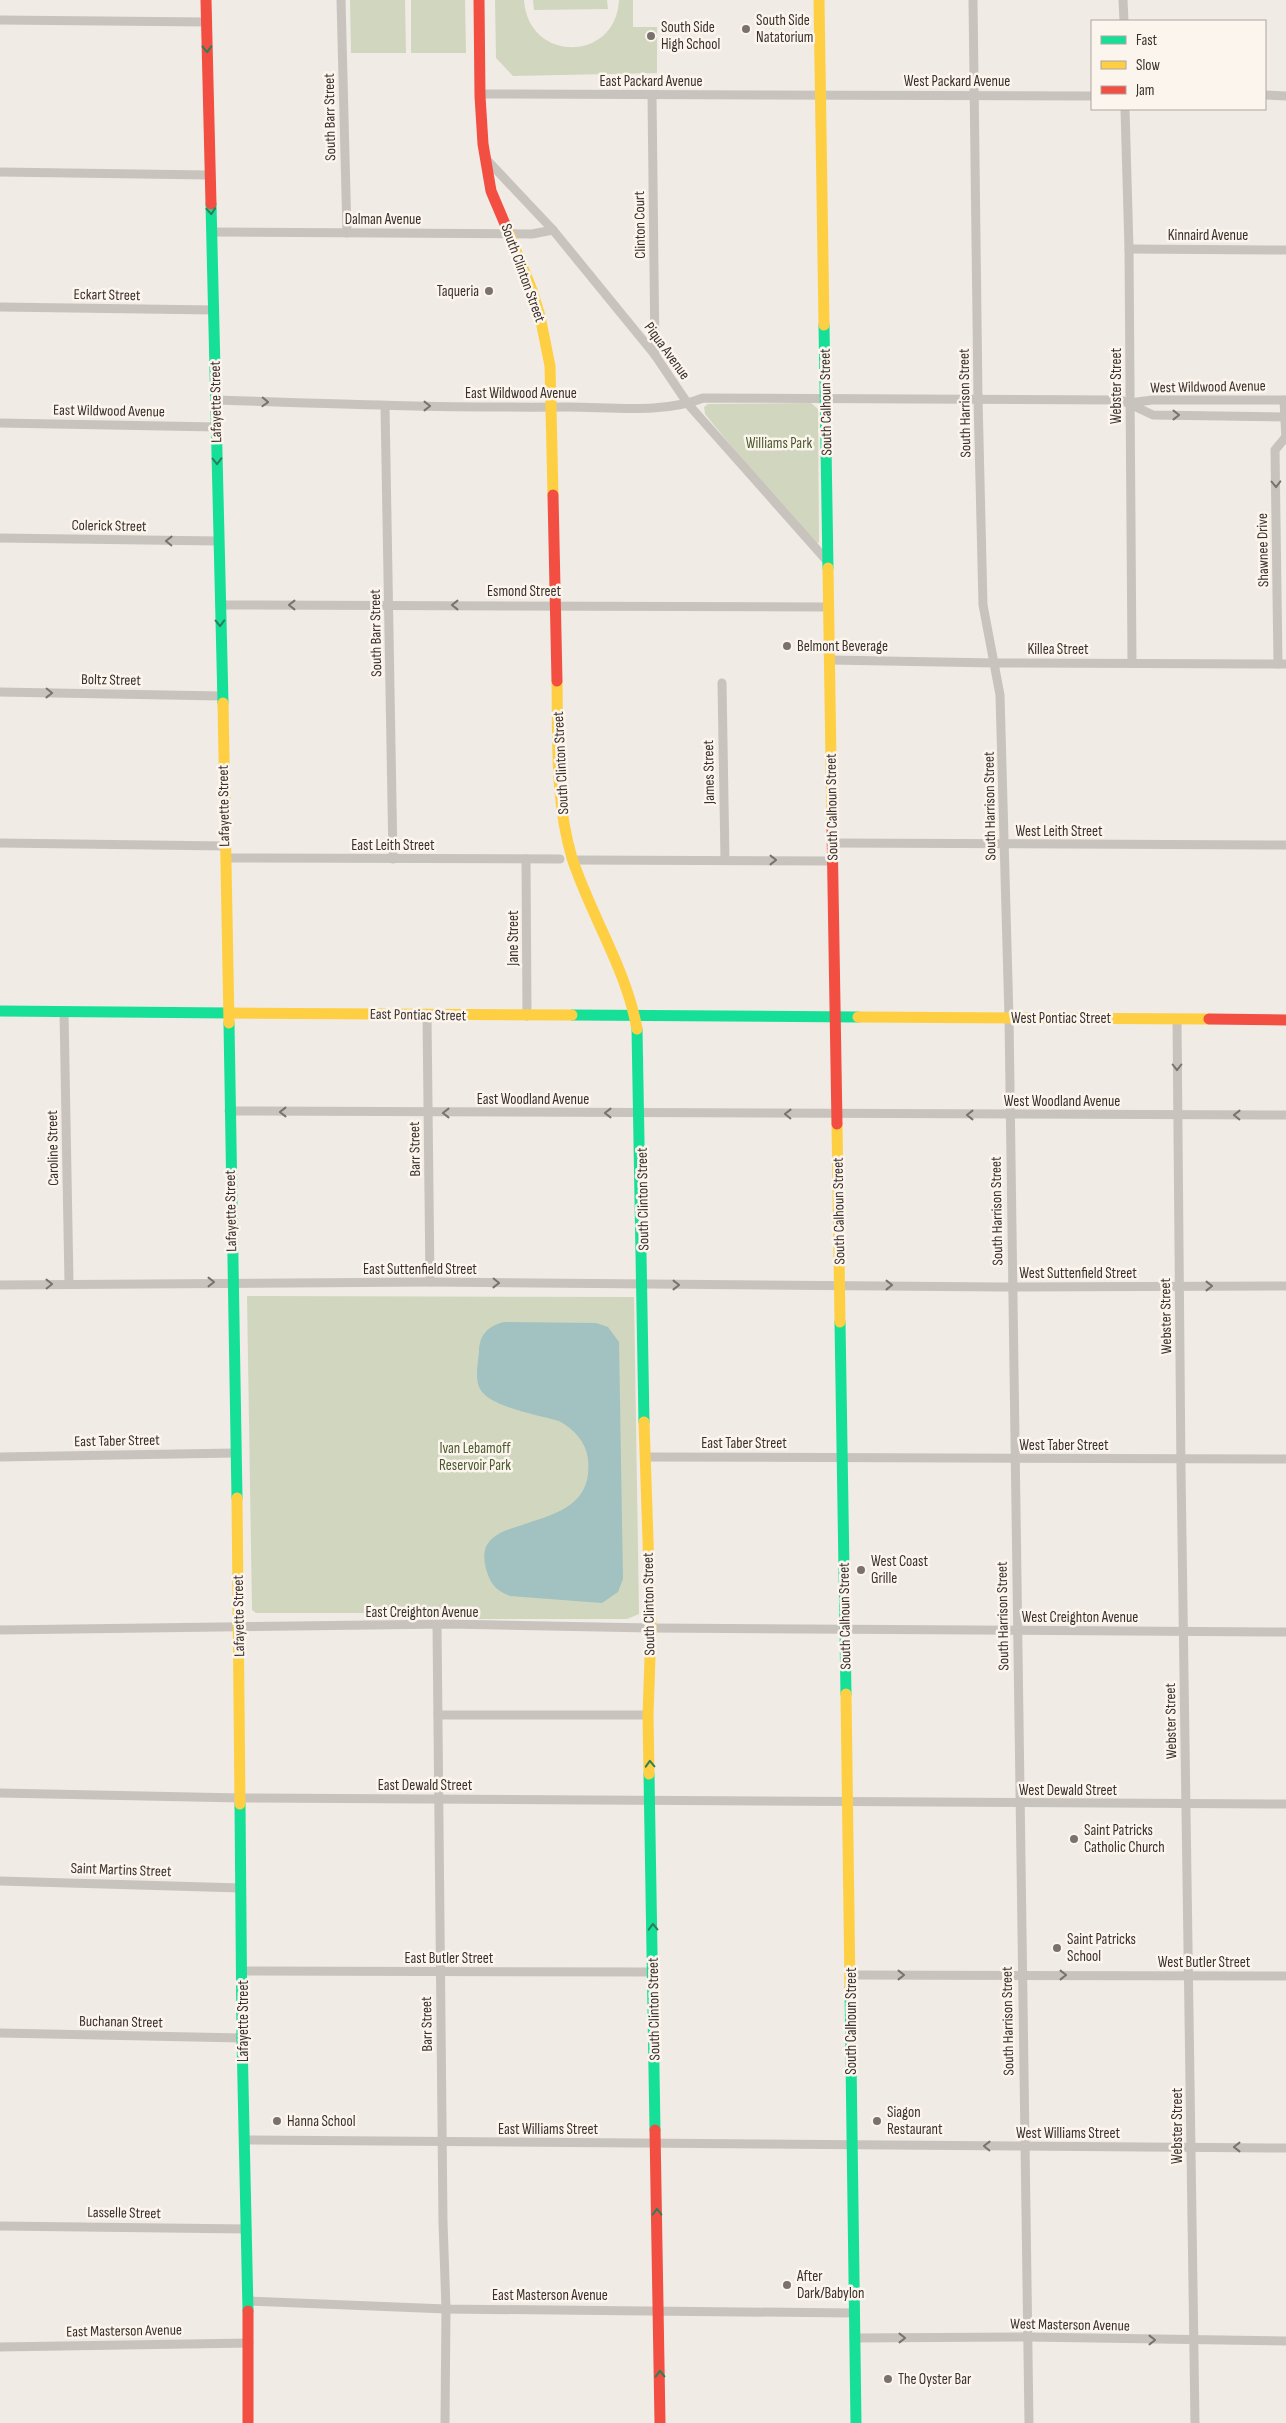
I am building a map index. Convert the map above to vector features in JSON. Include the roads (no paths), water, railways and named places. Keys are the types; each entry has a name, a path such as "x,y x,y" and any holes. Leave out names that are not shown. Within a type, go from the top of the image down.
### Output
{"main road":[{"name":"Lafayette Street","path":"206,0 209,175 213,232 221,696 226,852 235,1453 240,1628 242,2038 246,2140 249,2343 248,2423"},
{"name":"South Clinton Street","path":"479,0 484,156 491,191 540,316 550,366 561,801 572,860 619,965 636,1016 641,1066 646,1457 651,1628 648,1715 657,2143 660,2423"},
{"name":"South Calhoun Street","path":"819,0 842,1457 850,1803 851,2143 856,2423"},
{"name":"East Pontiac Street","path":"0,1011 427,1016 836,1017"},
{"name":"West Pontiac Street","path":"836,1017 1286,1020"}],"street":[{"name":"South Barr Street","path":"341,0 347,233"},
{"name":"South Harrison Street","path":"972,0 983,605 988,640 996,663 1000,695 1009,1018 1028,2423"},
{"path":"1124,0 1124,20"},
{"path":"0,20 207,22"},
{"name":"East Packard Avenue","path":"481,94 821,94"},
{"name":"West Packard Avenue","path":"821,94 1091,96"},
{"name":"Clinton Court","path":"652,95 655,355"},
{"path":"1266,95 1286,96"},
{"name":"Webster Street","path":"1125,110 1129,249 1132,663"},
{"name":"Piqua Avenue","path":"484,156 553,230 655,355 688,404 828,562"},
{"path":"0,172 209,175"},
{"name":"Dalman Avenue","path":"213,232 532,234 553,230"},
{"name":"Kinnaird Avenue","path":"1129,249 1286,250"},
{"name":"Eckart Street","path":"0,308 214,310"},
{"name":"East Wildwood Avenue","path":"216,400 385,406 674,407 703,398 825,398"},
{"name":"West Wildwood Avenue","path":"825,398 1122,400 1153,416 1285,417"},
{"name":"West Wildwood Avenue","path":"1130,403 1152,400 1285,400"},
{"name":"Shawnee Drive","path":"1282,664 1281,554 1276,528 1275,450 1286,439 1285,400"},
{"name":"South Barr Street","path":"385,406 393,859"},
{"name":"East Wildwood Avenue","path":"0,424 217,427"},
{"path":"1276,528 1286,528"},
{"name":"Colerick Street","path":"0,538 218,541"},
{"name":"Esmond Street","path":"220,605 828,607"},
{"name":"Killea Street","path":"830,660 996,663 1282,664"},
{"name":"James Street","path":"722,683 724,860"},
{"name":"Boltz Street","path":"0,692 221,696"},
{"name":"East Leith Street","path":"0,843 393,859 560,859"},
{"name":"West Leith Street","path":"832,843 1286,845"},
{"name":"Jane Street","path":"526,859 527,1016"},
{"path":"572,860 833,861"},
{"name":"Caroline Street","path":"64,1012 69,1283"},
{"name":"Barr Street","path":"427,1016 430,1282"},
{"name":"Webster Street","path":"1177,1019 1183,1632 1196,2423"},
{"name":"East Woodland Avenue","path":"229,1111 837,1114"},
{"name":"West Woodland Avenue","path":"837,1114 1286,1115"},
{"name":"East Suttenfield Street","path":"0,1285 233,1282 840,1285"},
{"name":"West Suttenfield Street","path":"840,1285 1012,1287 1286,1286"},
{"name":"East Taber Street","path":"0,1457 235,1453"},
{"name":"East Taber Street","path":"646,1457 842,1457"},
{"name":"West Taber Street","path":"842,1457 1286,1459"},
{"name":"Barr Street","path":"437,1625 442,2142 446,2309 445,2423"},
{"name":"East Creighton Avenue","path":"0,1630 437,1625 845,1630"},
{"name":"West Creighton Avenue","path":"845,1630 1286,1632"},
{"path":"438,1715 648,1715"},
{"name":"East Dewald Street","path":"0,1794 850,1803"},
{"name":"West Dewald Street","path":"850,1803 1286,1804"},
{"name":"Saint Martins Street","path":"0,1881 241,1888"},
{"name":"East Butler Street","path":"243,1971 654,1972"},
{"name":"West Butler Street","path":"852,1975 1286,1976"},
{"name":"Buchanan Street","path":"0,2033 242,2038"},
{"name":"East Williams Street","path":"246,2140 851,2143"},
{"name":"West Williams Street","path":"851,2143 1024,2147 1286,2148"},
{"name":"Lasselle Street","path":"0,2226 247,2229"},
{"name":"East Masterson Avenue","path":"248,2301 446,2309 853,2313"},
{"name":"West Masterson Avenue","path":"854,2338 1028,2337 1286,2340"},
{"name":"East Masterson Avenue","path":"0,2347 249,2343"}],"water":[{"path":"504,1322 596,1323 608,1327 619,1342 623,1579 618,1592 602,1603 510,1596 501,1592 490,1581 484,1553 487,1544 503,1532 558,1512 568,1506 578,1498 584,1488 588,1475 588,1459 585,1447 570,1428 559,1421 503,1405 484,1394 479,1387 477,1370 479,1346 483,1336 489,1329"}],"place":[{"name":"South Side Natatorium","path":"746,29"},
{"name":"South Side High School","path":"651,36"},
{"name":"Taqueria","path":"489,291"},
{"name":"Belmont Beverage","path":"787,646"},
{"name":"West Coast Grille","path":"861,1570"},
{"name":"Saint Patricks Catholic Church","path":"1074,1839"},
{"name":"Saint Patricks School","path":"1057,1948"},
{"name":"Hanna School","path":"277,2121"},
{"name":"Siagon Restaurant","path":"877,2121"},
{"name":"After Dark/Babylon","path":"787,2285"},
{"name":"The Oyster Bar","path":"888,2379"}],"park label":[{"name":"Williams Park","path":"779,443"},
{"name":"Ivan Lebamoff Reservoir Park","path":"475,1456"}]}
